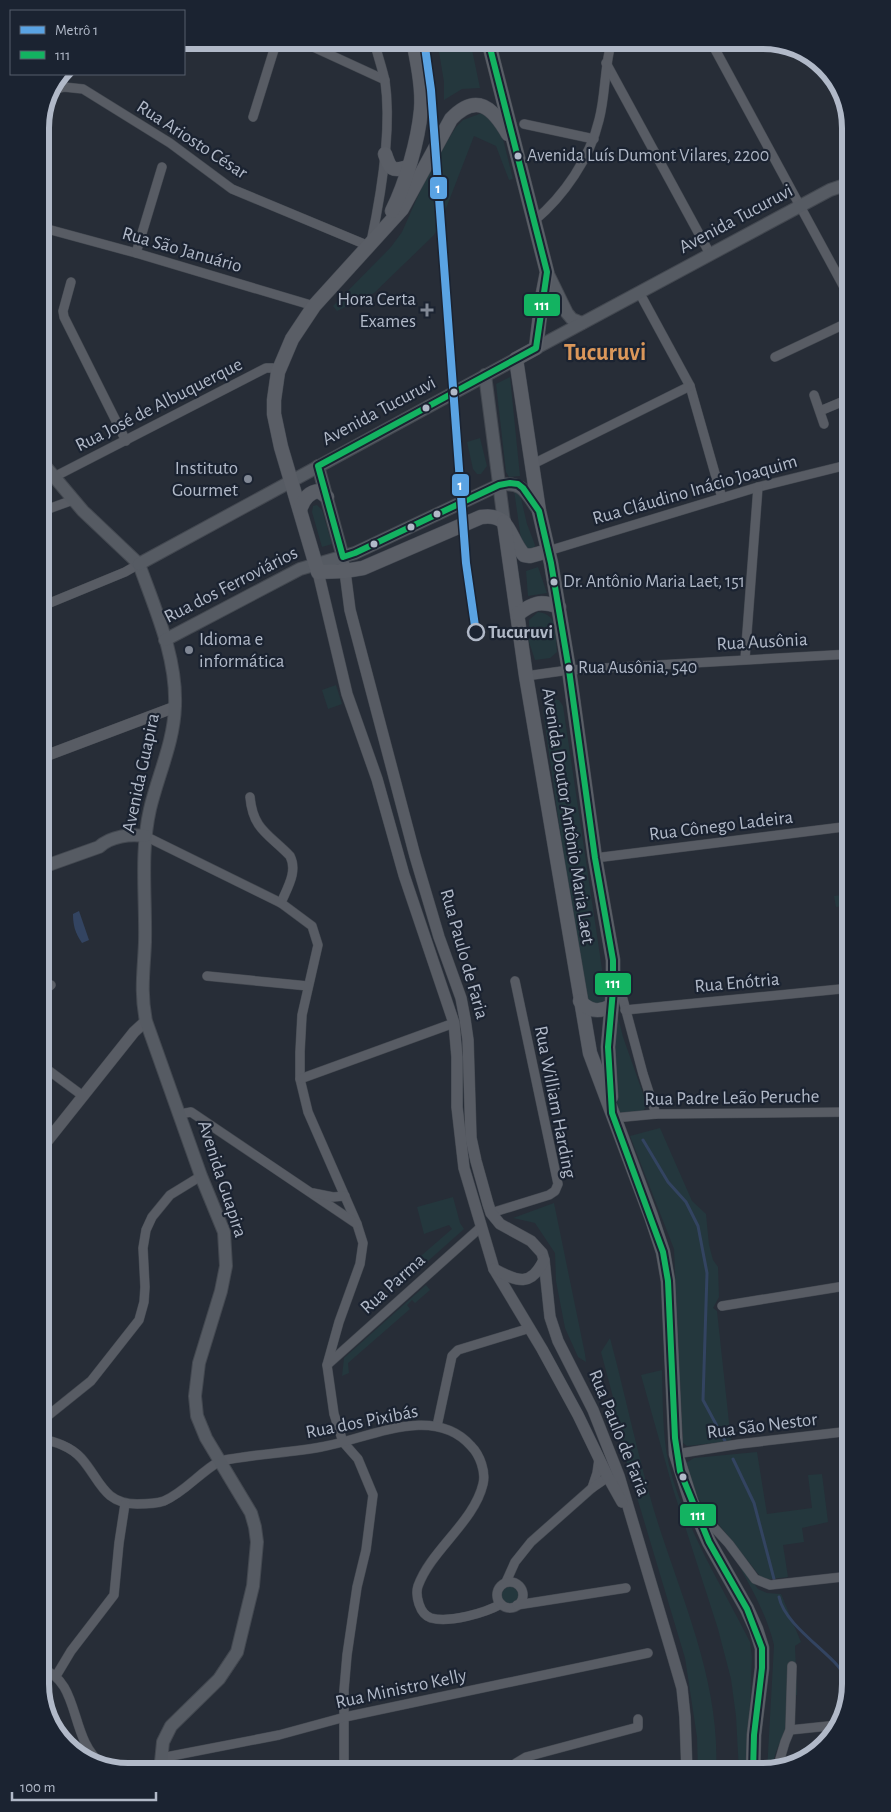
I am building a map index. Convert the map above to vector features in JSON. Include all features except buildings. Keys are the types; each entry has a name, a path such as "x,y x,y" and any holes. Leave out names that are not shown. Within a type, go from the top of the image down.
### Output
{"main road":[{"path":"372,243 397,201 408,167 421,109 415,49"},
{"path":"490,49 547,272 567,313 572,319 582,323"},
{"path":"372,243 402,209 452,120 460,110 471,105 482,105 490,110 499,119 515,148"},
{"path":"385,154 388,164 394,169 400,170 408,167"},
{"name":"Avenida Tucuruvi","path":"138,564 639,292 830,190 842,186"},
{"name":"Rua Paulo de Faria","path":"317,568 281,447 274,414 278,372 292,339 314,306 372,243"},
{"path":"536,348 547,272"},
{"name":"Avenida Doutor Antônio Maria Laet","path":"516,359 539,511 559,606 594,858 613,960 608,1047 613,1115"},
{"name":"Avenida Doutor Antônio Maria Laet","path":"485,375 526,676 590,1053 651,1216 663,1252 668,1280 676,1454 691,1501 709,1542 747,1608 762,1648 762,1668 754,1735 754,1763"},
{"name":"Rua Paulo de Faria","path":"318,466 344,564"},
{"path":"49,471 73,500 138,564"},
{"path":"344,564 355,553 499,485 518,484 539,511"},
{"path":"300,510 303,502 312,493 319,491 327,497"},
{"path":"317,568 344,564 363,568 481,517 496,516 504,522"},
{"name":"Avenida Doutor Antônio Maria Laet","path":"504,522 524,555 530,556 548,550"},
{"name":"Avenida Guapira","path":"138,564 165,640 174,683 175,707 171,734 150,809 145,836 143,866 145,944 142,987 146,1021 201,1176 224,1232 226,1266 221,1291 200,1363 195,1406 206,1438 251,1513 255,1527 256,1556 253,1586 237,1652 219,1679 171,1726 163,1742 161,1763"},
{"name":"Rua dos Ferroviários","path":"165,640 300,569 317,568"},
{"path":"518,614 529,606 539,603 559,606"},
{"path":"49,865 99,847 106,849 132,842 145,836"},
{"path":"580,1001 591,1010 598,1011 610,1006"}],"street":[{"path":"253,117 274,49"},
{"path":"317,49 384,80"},
{"path":"372,243 385,154 387,102 376,49"},
{"path":"534,221 568,185 583,162 594,139 600,118 606,63 610,49"},
{"path":"715,49 842,283"},
{"path":"606,63 710,254"},
{"name":"Rua Ariosto César","path":"60,88 82,89 170,144 232,188 372,243"},
{"path":"524,124 594,139"},
{"path":"136,253 162,167"},
{"name":"Rua São Januário","path":"49,229 136,253 314,306"},
{"path":"71,282 63,311 64,317 126,441"},
{"path":"639,292 690,386 722,498"},
{"path":"775,357 842,325"},
{"name":"Rua José de Albuquerque","path":"54,477 266,368 273,368 278,372"},
{"path":"533,464 690,386"},
{"path":"814,395 824,424"},
{"path":"820,411 842,402"},
{"name":"Rua Cláudino Inácio Joaquim","path":"548,550 758,487 842,466"},
{"path":"745,659 758,487"},
{"path":"49,509 73,500"},
{"path":"49,603 125,572 138,564"},
{"name":"Rua Paulo de Faria","path":"344,564 350,610 418,865 439,937 461,998 468,1040 471,1138 491,1213 506,1228 531,1241 542,1252 550,1317 558,1341 593,1410 619,1476 632,1517"},
{"name":"Rua Paulo de Faria","path":"317,568 347,694 454,1023 457,1058 457,1107 464,1168 494,1269 530,1328 578,1415 608,1477 632,1517"},
{"name":"Rua Ausônia","path":"526,676 569,670 842,654"},
{"path":"49,755 175,707"},
{"path":"376,779 386,772 394,774"},
{"path":"250,797 251,812 255,821 290,856 293,862 294,870 281,903"},
{"name":"Rua Cônego Ladeira","path":"594,858 842,827"},
{"path":"145,836 281,903 312,926 318,945 302,1015 300,1079 308,1112 357,1224 362,1243 360,1264 339,1322 327,1365 334,1414 343,1442 358,1459 373,1495 366,1550 356,1587 349,1639 344,1690 343,1763"},
{"name":"Avenida Doutor Antônio Maria Laet","path":"613,960 625,1010 656,1114"},
{"path":"207,976 308,986"},
{"name":"Rua William Harding","path":"491,1213 549,1196 555,1191 558,1184 515,981"},
{"name":"Rua Enótria","path":"625,1010 842,989"},
{"path":"49,1139 134,1032 146,1021"},
{"path":"300,1079 454,1023"},
{"path":"49,1071 83,1096"},
{"path":"180,1114 191,1112 357,1224"},
{"name":"Rua Padre Leão Peruche","path":"613,1115 842,1112"},
{"path":"49,1415 91,1381 138,1320 144,1302 143,1248 146,1230 152,1217 170,1195 201,1176"},
{"path":"308,1192 333,1197 345,1196"},
{"name":"Rua Parma","path":"327,1365 481,1228"},
{"path":"494,1269 515,1279 523,1280 534,1276 544,1260"},
{"path":"722,1306 842,1286"},
{"path":"437,1426 452,1356 458,1350 530,1328"},
{"name":"Rua dos Pixibás","path":"220,1461 321,1447 383,1430 425,1425 437,1426 455,1432 475,1450 484,1472 484,1482 472,1508 424,1574 418,1587 417,1598 426,1614 431,1618 480,1614 500,1604"},
{"name":"Rua São Nestor","path":"676,1454 739,1444 842,1432"},
{"path":"49,1440 69,1448 81,1458 99,1485 109,1496 125,1504 151,1504 163,1501 184,1489 199,1475 220,1461"},
{"path":"592,1488 599,1459"},
{"path":"608,1477 592,1488 531,1542 515,1562 506,1582 499,1588 497,1592 498,1600 500,1604 508,1607 626,1588"},
{"name":"Avenida Doutor Antônio Maria Laet","path":"691,1501 729,1544 755,1578 770,1585 842,1577"},
{"path":"56,1676 70,1651 114,1596 125,1504"},
{"path":"632,1517 682,1688 687,1763"},
{"path":"506,1582 514,1582 522,1591 522,1599 516,1605"},
{"name":"Rua Ministro Kelly","path":"161,1758 279,1735 344,1717 648,1653"},
{"path":"779,1762 790,1730 792,1666"},
{"path":"49,1671 56,1676 69,1693 79,1730 92,1754"},
{"path":"516,1763 526,1758 638,1727 638,1719"},
{"path":"790,1730 829,1728"}],"shaded area":[{"path":"438,49 472,49 480,88 462,89 444,100 444,82"},
{"path":"482,113 500,127 513,179 509,180 496,146 474,136 434,235 374,293 337,311 333,306 391,247 402,232 430,169 456,127 463,120"},
{"path":"510,377 520,476 509,477 506,472 496,384"},
{"path":"480,438 487,466 481,474 477,474 473,469 467,442"},
{"path":"514,490 520,494 527,524 535,545 534,550 529,552 522,546"},
{"path":"317,505 322,510 332,544 322,547 312,512 313,506"},
{"path":"538,567 547,593 528,596 526,571"},
{"path":"538,612 550,617 553,621 556,632 557,652 550,658 535,660 529,642 529,620"},
{"path":"336,685 342,704 328,709 322,690"},
{"path":"552,699 559,700 563,706 606,996 604,1003 599,1007 584,1002 543,711 546,703"},
{"path":"842,895 842,906 836,907 834,896"},
{"path":"616,1017 618,1017 623,1037 647,1105 643,1111 619,1113 614,1090 612,1066"},
{"path":"660,1128 692,1201 706,1214 709,1245 713,1260 718,1267 719,1297 713,1308 717,1311 731,1441 687,1446 683,1443 674,1249 630,1136"},
{"path":"453,1197 460,1223 464,1229 419,1269 407,1268 452,1229 449,1225 424,1234 417,1207"},
{"path":"554,1203 586,1362 578,1357 565,1328 556,1281 555,1253 535,1223 513,1218"},
{"path":"426,1285 430,1290 415,1303 412,1300 407,1305 410,1309 348,1363 349,1373 342,1376 344,1358"},
{"path":"610,1338 653,1507 686,1605 705,1670 716,1737 716,1763 698,1763 697,1737 685,1658 616,1427 612,1408 613,1397 601,1352"},
{"path":"662,1370 665,1442 676,1488 694,1533 750,1642 752,1657 748,1763 739,1763 736,1716 731,1679 718,1629 673,1489 641,1375"},
{"path":"757,1452 767,1514 812,1508 808,1475 822,1474 828,1522 802,1528 804,1542 783,1545 788,1577 763,1580 697,1497 686,1463 694,1458"},
{"path":"731,1551 758,1589 767,1593 781,1594 801,1642 795,1646 797,1695 794,1696 787,1728 775,1754 774,1762 767,1763 774,1645 771,1633 750,1586"},
{"path":"510,1585 517,1588 520,1595 517,1602 510,1605 503,1602 500,1595 503,1588"}],"water":[{"path":"79,911 89,940 82,943 73,922 73,914"}],"waterway":[{"path":"643,1140 668,1182 686,1202 698,1226 707,1273 703,1400 725,1441"},
{"path":"733,1459 754,1503 774,1579"},
{"path":"779,1597 782,1606 795,1624 839,1667 842,1672"}],"metro line":[{"name":"1","path":"425,49 431,90 466,563 476,633"}],"transit line":[{"name":"111","path":"490,49 547,272 536,348 318,466 343,557 499,485 518,484 539,511 551,563 569,670 595,858 613,960 613,990 608,1047 612,1113 663,1252 668,1281 675,1438 680,1471 709,1542 747,1609 762,1648 762,1668 754,1735 753,1763"}],"place":[{"name":"Avenida Luís Dumont Vilares, 2200","path":"518,156"},
{"name":"Hora Certa Exames","path":"427,310"},
{"name":"Instituto Gourmet","path":"248,479"},
{"name":"Dr. Antônio Maria Laet, 151","path":"554,582"},
{"name":"Tucuruvi","path":"476,632"},
{"name":"Idioma e informática","path":"189,650"},
{"name":"Rua Ausônia, 540","path":"569,668"}],"district":[{"name":"Tucuruvi","path":"605,353"}]}
